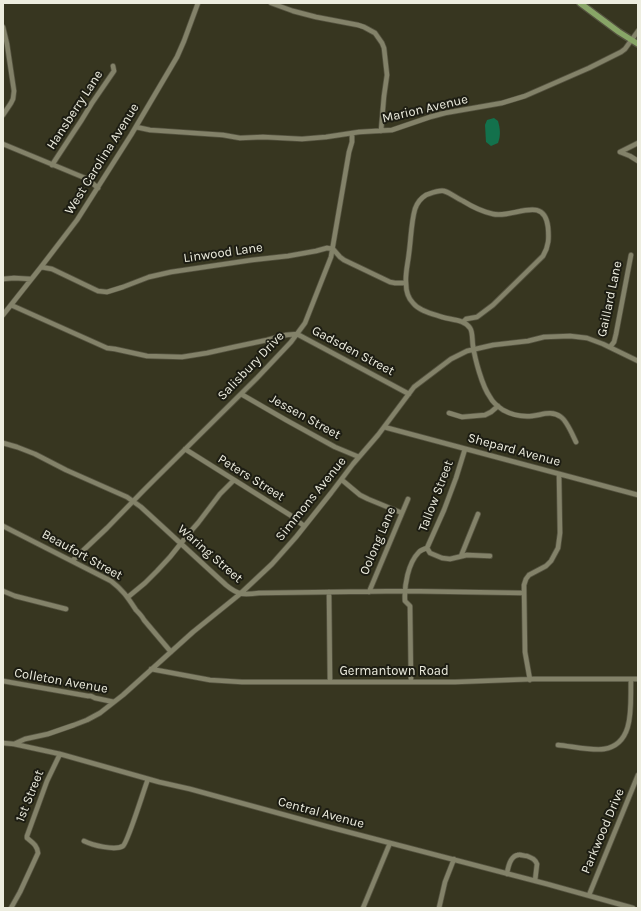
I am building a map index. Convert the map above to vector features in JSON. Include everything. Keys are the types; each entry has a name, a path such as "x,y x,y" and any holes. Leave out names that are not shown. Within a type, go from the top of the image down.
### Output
{"main road":[{"path":"580,3 603,21 638,44"}],"street":[{"name":"West Carolina Avenue","path":"3,315 72,227 98,188 177,57 198,3"},
{"path":"271,3 299,13 358,25 375,33 382,42 384,48 387,75 381,131"},
{"path":"3,27 14,91 13,99 3,115"},
{"name":"Marion Avenue","path":"136,127 150,130 224,135 240,138 263,137 302,139 326,138 359,132 392,130 437,115 502,103 525,96 589,68 621,52 625,49 638,31"},
{"name":"Hansberry Lane","path":"52,165 114,71 113,66"},
{"name":"Salisbury Drive","path":"72,561 257,378 297,334 305,323 323,280 333,249 352,142 352,134"},
{"path":"638,143 620,152 638,161"},
{"path":"3,144 88,180 98,188"},
{"path":"463,322 466,319 477,317 493,305 543,256 547,248 548,234 547,221 545,216 540,211 533,209 504,215 495,215 445,192 437,192 425,196 419,201 415,208 405,283 412,303 419,308 443,317 458,320 469,327 487,392 490,398 498,406 504,411 515,415 533,416 548,413 562,417 576,442"},
{"name":"Linwood Lane","path":"41,267 52,269 98,291 107,292 149,276 170,272 305,253 327,248 333,249"},
{"path":"333,249 340,257 384,280 395,284 405,283"},
{"name":"Gaillard Lane","path":"610,347 614,342 616,334 631,255"},
{"path":"3,279 31,279"},
{"name":"Gadsden Street","path":"11,305 107,348 115,348 147,356 182,357 297,334 408,394"},
{"name":"Simmons Avenue","path":"14,744 19,741 48,734 87,720 100,713 213,615 240,594 272,564 304,526 416,385 451,359 474,349 502,343 528,341 544,336 570,336 587,338 610,347 638,361"},
{"name":"Jessen Street","path":"240,394 318,436 335,447 359,457"},
{"path":"448,414 462,417 485,415 498,406"},
{"name":"Shepard Avenue","path":"384,427 638,495"},
{"name":"Waring Street","path":"3,443 35,454 133,501 226,585 240,594 405,591 524,593"},
{"name":"Peters Street","path":"185,449 290,515 304,526"},
{"name":"Tallow Street","path":"405,591 409,568 414,558 420,551 427,548 444,510 465,449"},
{"path":"530,680 525,652 524,585 529,575 546,566 558,548 560,533 560,474"},
{"path":"128,597 151,577 198,523 220,494 234,480"},
{"path":"342,480 368,499 402,513"},
{"name":"Oolong Lane","path":"369,592 408,499"},
{"path":"461,556 478,514"},
{"name":"Beaufort Street","path":"3,526 111,581 128,597 142,615 144,620 170,652"},
{"path":"427,548 430,553 442,558 450,559 467,555 490,556"},
{"path":"3,591 15,596 66,609"},
{"path":"405,591 405,601 410,606 411,682"},
{"path":"329,592 330,682"},
{"name":"Germantown Road","path":"151,669 210,680 231,682 411,682 638,679"},
{"path":"558,745 598,750 613,746 619,742 624,737 630,719 631,679"},
{"name":"Colleton Avenue","path":"3,681 91,696 114,702"},
{"name":"Central Avenue","path":"3,743 60,754 148,779 588,895 632,908"},
{"name":"1st Street","path":"11,908 38,853 36,846 27,838 27,836 47,781 60,754"},
{"name":"Parkwood Drive","path":"588,895 638,775"},
{"path":"84,841 106,848 122,846 130,831 148,779"},
{"path":"362,908 390,843"},
{"path":"507,874 513,857 519,854 532,858 536,862 535,881"},
{"path":"439,908 445,882 454,860"}],"shaded area":[{"path":"494,118 498,121 500,137 498,143 491,146 486,142 485,125 487,120"}]}
